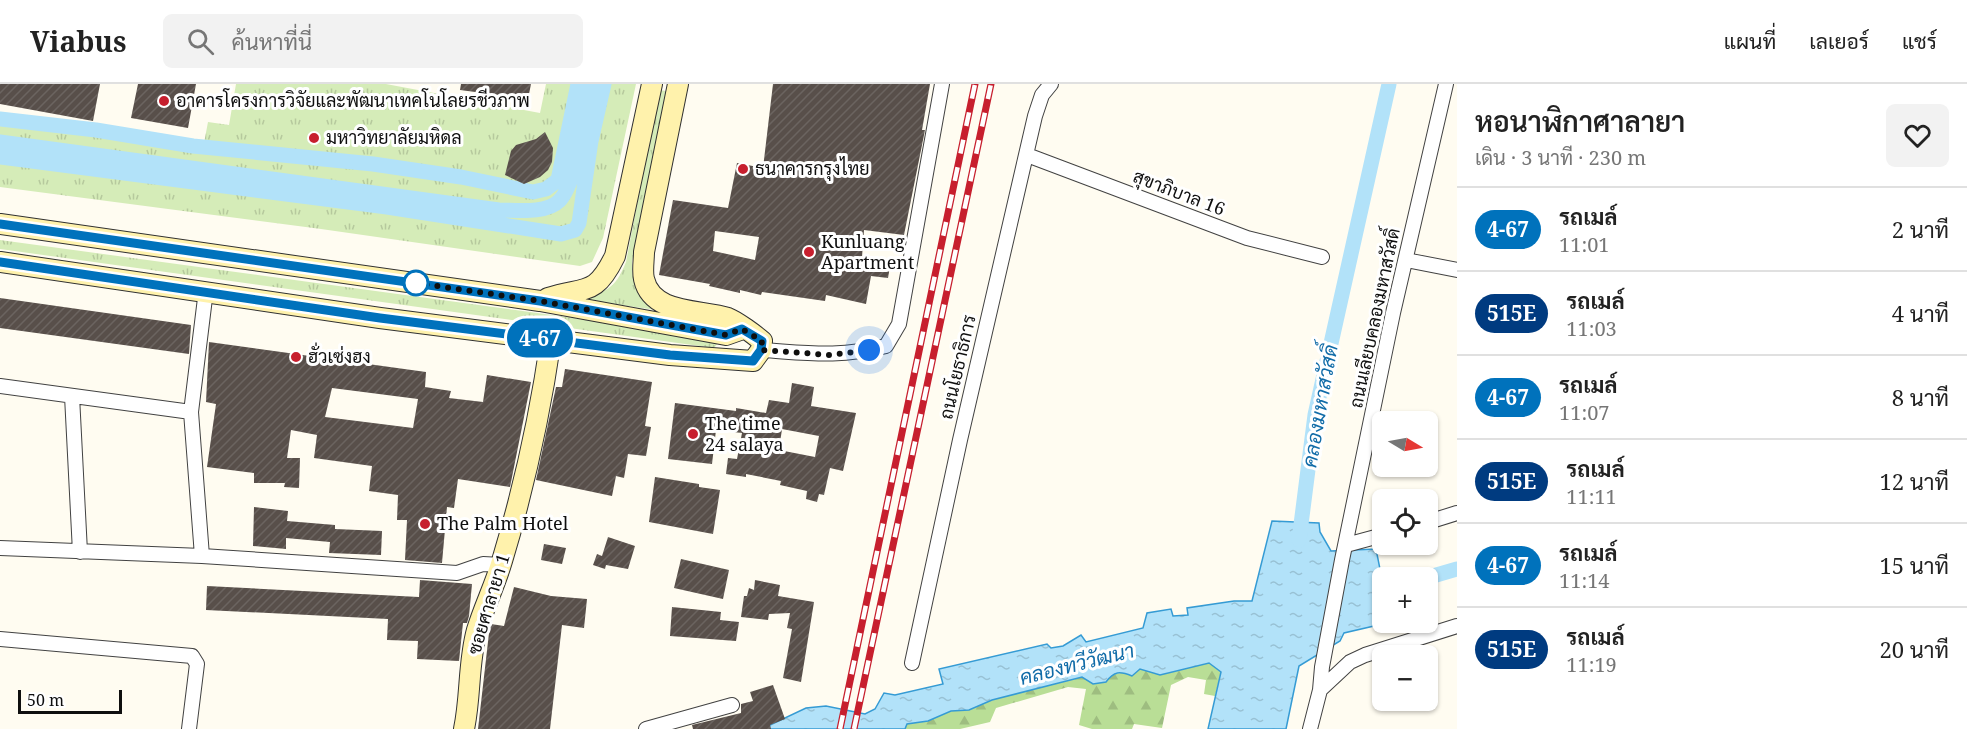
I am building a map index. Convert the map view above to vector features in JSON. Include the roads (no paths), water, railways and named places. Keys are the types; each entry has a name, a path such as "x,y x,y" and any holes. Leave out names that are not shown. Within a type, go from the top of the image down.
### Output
{"main road":[{"path":"540,301 593,287 605,277 615,256 652,84"},
{"path":"0,262 206,290 380,318 740,362 753,361 761,350 762,341 730,319 661,303 651,293 644,279 644,252 678,84"},
{"path":"0,224 540,301 726,335 742,329"},
{"name":"ซอยศาลายา 1","path":"465,729 470,667 477,630 501,565 533,448 551,339"}],"street":[{"path":"761,350 830,355 853,354 886,346 899,324 942,84"},
{"name":"ถนนโยธาธิการ","path":"912,663 960,440 1027,155 1042,95 1052,84"},
{"name":"ถนนเลียบคลองมหาสวัสดิ์","path":"1310,729 1320,690 1322,667 1342,560 1446,84"},
{"name":"สุขาภิบาล 16","path":"1027,155 1246,238 1322,257"},
{"path":"1406,260 1457,270"},
{"path":"202,556 191,412 206,290"},
{"path":"0,386 191,412"},
{"path":"72,396 80,552"},
{"path":"1438,519 1457,513"},
{"path":"1346,545 1372,538"},
{"path":"0,548 202,556 457,573 483,564 501,565"},
{"path":"1320,690 1350,662 1365,655 1457,626"},
{"path":"0,639 192,656 197,664 189,729"},
{"path":"646,729 732,705"}],"water":[{"name":"คลองทวีวัฒนา","path":"1272,521 1319,523 1320,532 1331,551 1372,549 1372,555 1377,555 1380,567 1372,567 1372,626 1344,633 1340,641 1299,666 1286,729 1208,729 1221,672 1209,663 1160,675 1140,669 1132,676 1117,673 1106,682 1093,684 1082,677 992,700 969,710 951,711 928,721 907,724 905,729 769,729 770,725 806,708 826,706 865,714 875,709 884,693 895,695 943,684 939,669 1047,644 1051,648 1063,646 1081,635 1086,642 1143,628 1147,613 1171,609 1173,616 1188,615 1187,608 1234,601 1252,601"}],"waterway":[{"path":"0,119 96,130 193,146 373,164 461,177 533,192 546,189 558,180 578,84"},
{"path":"0,142 499,210 539,210 559,201 571,179 592,84"},
{"path":"0,157 387,207 561,234 575,230 579,223 591,141 604,84"},
{"name":"คลองมหาสวัสดิ์","path":"1299,540 1315,415 1389,84"},
{"path":"1438,575 1457,569"}],"railway":[{"path":"840,729 975,84"},
{"path":"854,729 991,84"}],"place":[{"name":"อาคารโครงการวิจัยและพัฒนาเทคโนโลยรชีวภาพ","path":"164,101"},
{"name":"มหาวิทยาลัยมหิดล","path":"314,138"},
{"name":"ธนาคารกรุงไทย","path":"743,169"},
{"name":"Kunluang Apartment","path":"809,252"},
{"name":"ฮั่วเซ่งฮง","path":"296,357"},
{"name":"The time 24 salaya","path":"693,434"},
{"name":"The Palm Hotel","path":"425,524"}]}
